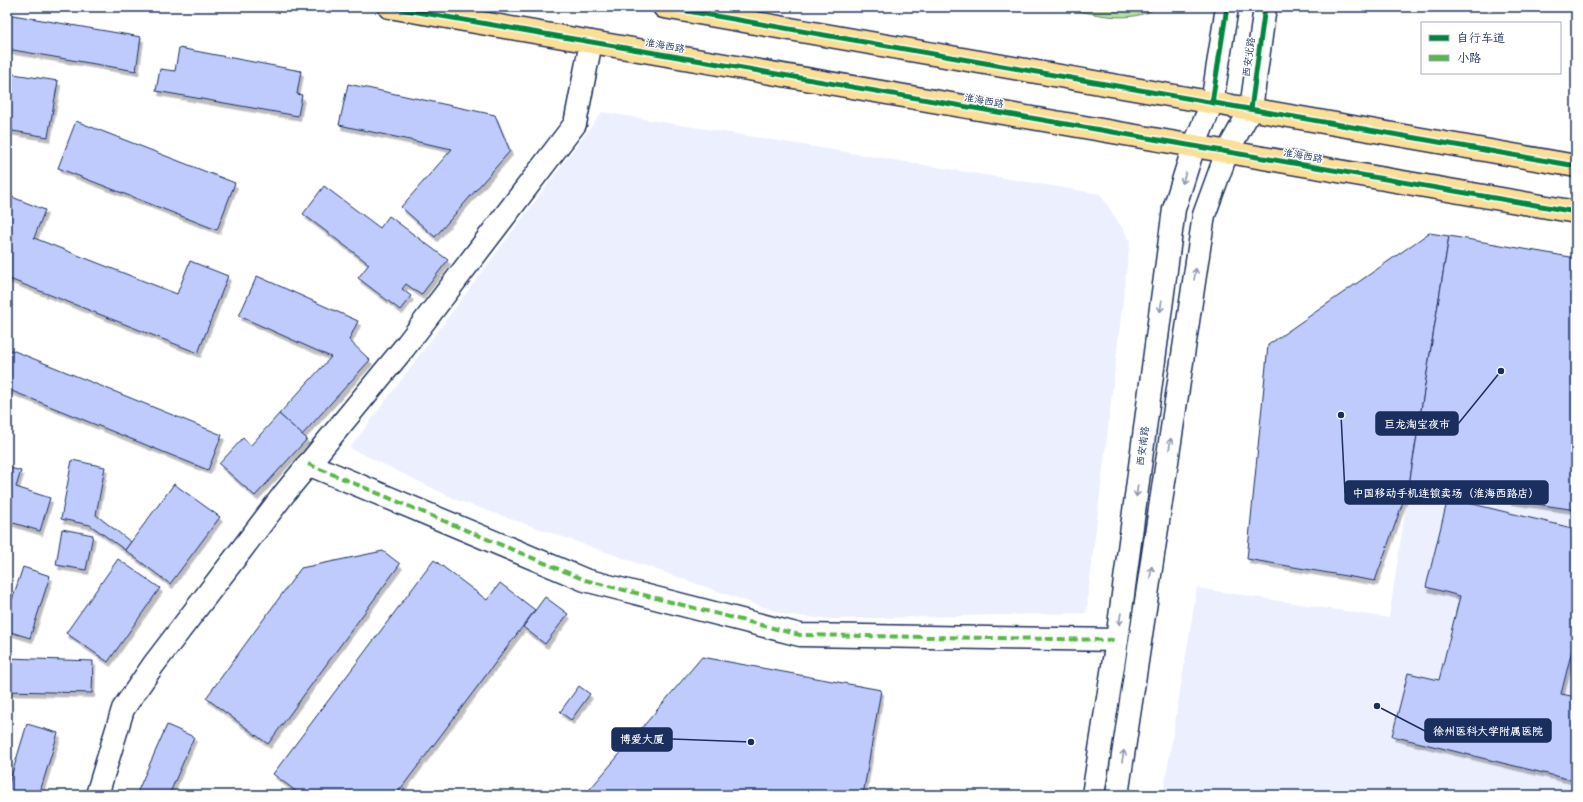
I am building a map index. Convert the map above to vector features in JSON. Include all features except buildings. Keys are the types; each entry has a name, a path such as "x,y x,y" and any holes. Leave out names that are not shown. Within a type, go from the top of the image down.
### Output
{"main road":[{"name":"淮海西路","path":"389,7 1576,212"},
{"path":"664,7 1576,166"}],"street":[{"path":"1212,103 1227,7"},
{"name":"西安北路","path":"1251,109 1266,7"},
{"path":"97,795 123,709 154,664 284,494 404,348 575,124 591,42"},
{"name":"西安南路","path":"1093,795 1117,640 1174,209 1194,146 1212,103"},
{"path":"1117,795 1204,215 1227,152 1251,109"},
{"path":"308,464 585,580 800,635 1117,640"}],"shaded area":[{"path":"602,112 1100,194 1130,240 1086,613 832,619 786,615 457,500 350,448"},
{"path":"1409,485 1576,510 1576,795 1163,795 1197,588 1389,618"}],"green space":[{"path":"1061,7 1158,7 1147,13 1123,17 1098,15"}],"marked path":[{"path":"308,464 585,580 800,635 1117,640"}],"cycle path":[{"path":"389,7 1576,212"},
{"path":"664,7 1576,166"},
{"path":"1212,103 1227,7"},
{"path":"1251,109 1265,7"}],"place":[{"name":"巨龙淘宝夜市","path":"1501,371"},
{"name":"中国移动手机连锁卖场（淮海西路店）","path":"1341,415"},
{"name":"徐州医科大学附属医院","path":"1377,706"},
{"name":"博爱大厦","path":"751,742"}]}
